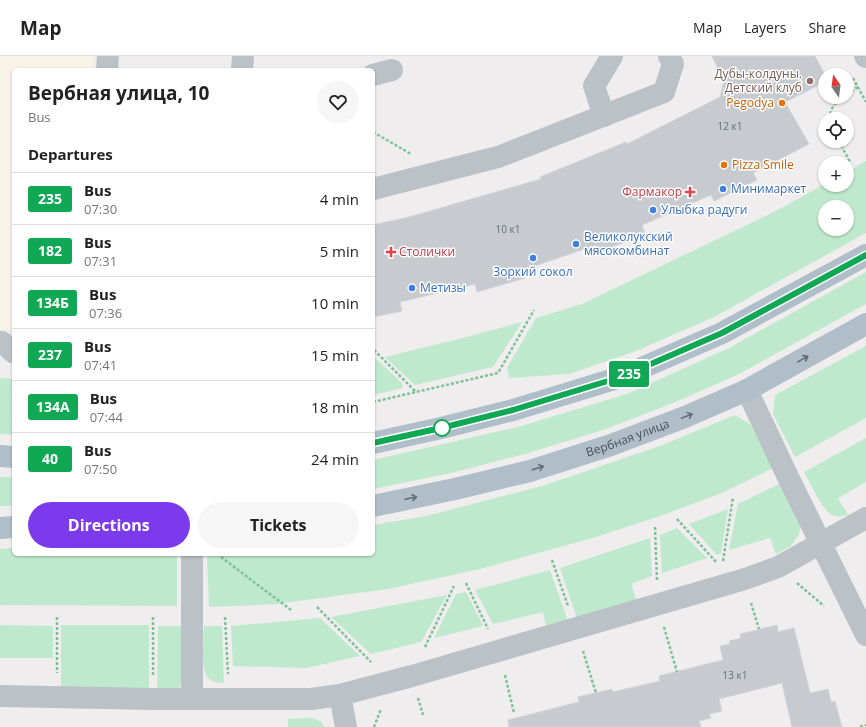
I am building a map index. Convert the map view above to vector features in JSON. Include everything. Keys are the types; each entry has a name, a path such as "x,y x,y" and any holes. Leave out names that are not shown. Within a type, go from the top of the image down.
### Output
{"main road":[{"path":"375,443 513,410 621,377 722,333 866,255"},
{"name":"Вербная улица","path":"375,506 456,489 530,471 611,445 685,417 747,390 866,324"},
{"path":"0,456 12,457"},
{"path":"0,528 12,527"}],"lane":[{"path":"107,68 108,56"},
{"path":"242,68 243,56"},
{"path":"604,116 594,86 612,56"},
{"path":"375,188 498,157 664,92 673,64 670,56"},
{"path":"0,342 2,342 12,351"},
{"path":"747,390 866,635"},
{"path":"0,696 153,699 311,699 340,695 412,676 745,579 778,567 866,518"},
{"path":"192,556 192,699"},
{"path":"340,695 346,727"}],"path":[{"path":"854,90 858,87"},
{"path":"375,133 441,171"},
{"path":"375,402 498,373 534,310"},
{"path":"375,351 416,392"},
{"path":"676,519 722,568 733,497"},
{"path":"655,527 657,604 676,672"},
{"path":"220,556 291,610"},
{"path":"552,560 596,693"},
{"path":"466,584 499,650 514,713"},
{"path":"412,676 454,586"},
{"path":"317,607 391,681"},
{"path":"57,617 58,697"},
{"path":"153,617 153,699"},
{"path":"225,617 229,698"},
{"path":"860,727 866,725"}],"shaded area":[{"path":"0,56 93,56 93,68 12,68 12,330 0,330"}],"green space":[{"path":"866,161 866,233 714,317 636,351 569,374 509,378 507,368 536,318 582,304 776,211 818,188 818,192 854,192 854,168"},
{"path":"866,272 866,304 737,375 678,401 606,429 525,454 451,473 375,489 375,460 518,427 627,394 729,348"},
{"path":"522,322 493,367 415,385 385,357 467,337"},
{"path":"866,346 866,418 795,457 773,414 775,395"},
{"path":"375,359 402,383 403,388 375,395"},
{"path":"0,378 12,379 12,435 0,434"},
{"path":"735,415 751,425 773,468 724,492 663,515 596,537 480,569 388,589 276,604 209,607 207,556 375,556 375,525 426,516 542,486 660,446"},
{"path":"866,438 866,482 838,498 848,515 832,515 820,502 804,472"},
{"path":"0,477 12,477 12,506 0,506"},
{"path":"783,482 801,519 799,534 791,546 776,554 770,538 729,550 738,504"},
{"path":"728,509 721,553 717,555 689,524"},
{"path":"677,528 707,558 662,573 660,535"},
{"path":"650,538 652,576 631,584 637,601 578,621 560,568"},
{"path":"12,548 12,556 177,556 177,606 0,605 0,549"},
{"path":"550,570 569,624 547,630 543,612 493,624 475,590"},
{"path":"466,592 483,626 434,638 456,594"},
{"path":"447,595 421,642 371,654 331,617"},
{"path":"320,618 360,656 306,668 233,666 231,626"},
{"path":"0,625 53,626 53,658 0,658"},
{"path":"61,625 149,625 149,693 61,690"},
{"path":"158,626 182,626 182,680 180,687 176,691 157,692"},
{"path":"204,626 222,626 224,683 213,681 206,675 203,662"},
{"path":"312,718 320,721 325,727 288,727 288,719"}],"building":[{"path":"712,56 815,56 821,68 818,68 818,86 785,102 809,144 753,173 757,180 714,201 711,195 642,225 645,234 599,252 596,245 523,270 525,278 477,292 475,284 400,302 402,311 375,317 375,225 409,217 541,179 540,177 626,142 627,144 720,97 724,81"},
{"path":"777,625 778,632 794,628 810,693 828,689 831,702 835,701 842,727 792,727 782,683 719,699 722,711 709,714 711,718 699,721 701,727 509,727 508,720 579,702 578,697 612,689 613,692 660,681 659,676 723,660 720,646 730,644 729,641 741,638 740,634"}],"bus line":[{"name":"235","path":"375,443 513,410 621,377 722,333 866,255"}],"place":[{"name":"Дубы-колдуны. Детский клуб","path":"810,81"},
{"name":"Pegodya","path":"782,103"},
{"name":"Pizza Smile","path":"724,165"},
{"name":"Минимаркет","path":"723,189"},
{"name":"Фармакор","path":"690,192"},
{"name":"Улыбка радуги","path":"653,210"},
{"name":"Великолукский мясокомбинат","path":"576,244"},
{"name":"Столички","path":"391,252"},
{"name":"Зоркий сокол","path":"533,258"},
{"name":"Метизы","path":"412,288"}]}
